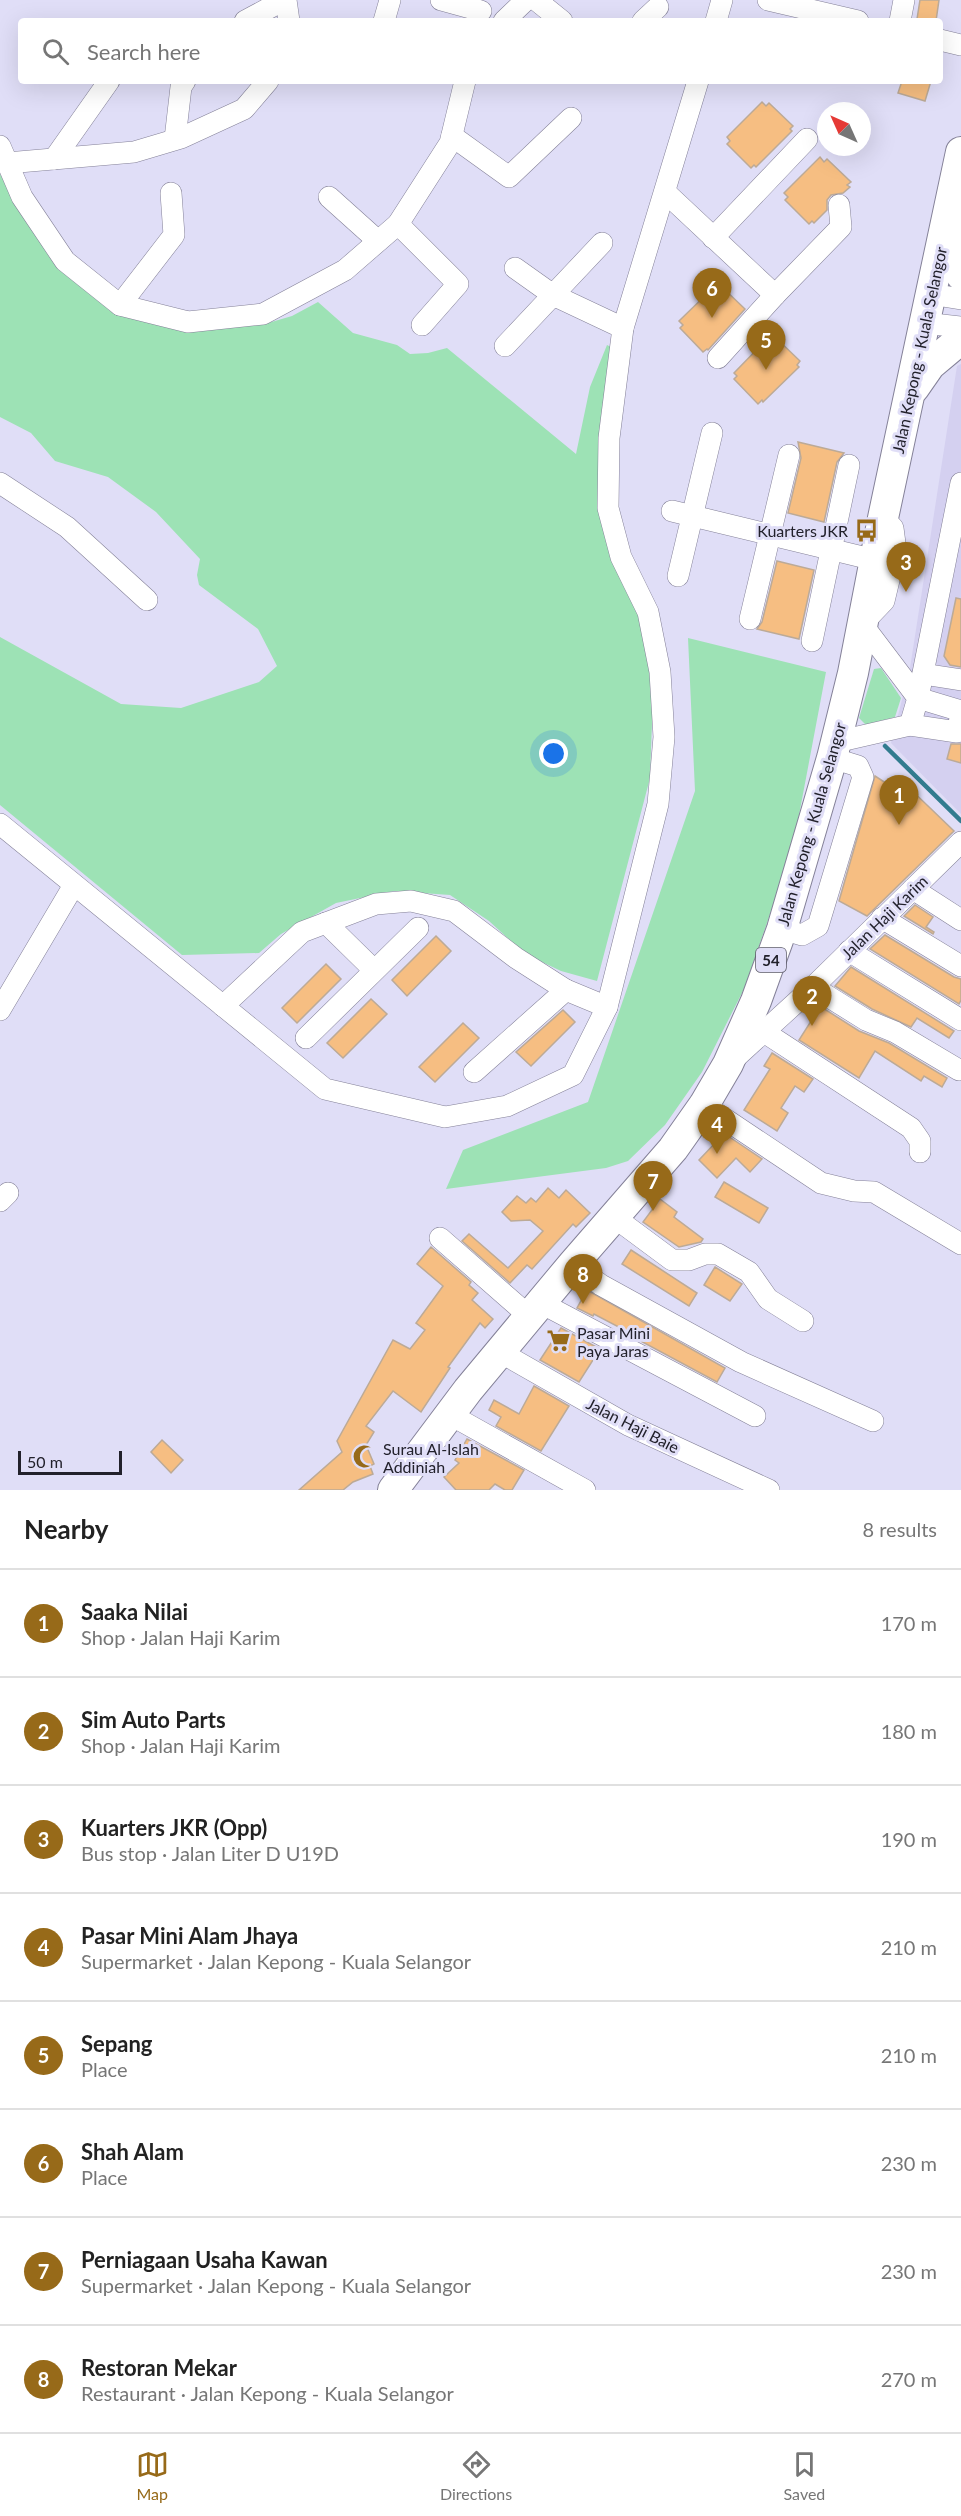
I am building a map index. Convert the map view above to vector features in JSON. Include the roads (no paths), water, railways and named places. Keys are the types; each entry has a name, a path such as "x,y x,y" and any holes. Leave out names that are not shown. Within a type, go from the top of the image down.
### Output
{"highway":[{"name":"Jalan Kepong - Kuala Selangor","path":"393,1490 449,1414 573,1264 673,1149 704,1105 728,1064 756,1001 782,929 834,750 853,673 883,518 961,152"},
{"path":"946,220 952,256 961,275"},
{"path":"908,400 930,365 961,339"}],"street":[{"path":"251,18 285,0 288,18"},
{"path":"385,18 390,0"},
{"path":"441,0 482,11"},
{"path":"507,18 526,0"},
{"path":"536,0 558,18"},
{"path":"717,18 722,0"},
{"path":"768,0 845,18"},
{"path":"901,18 904,0"},
{"path":"943,41 961,45"},
{"path":"54,159 107,84"},
{"path":"175,140 183,84"},
{"path":"265,84 244,109 175,140 134,152 54,159 3,155 22,197 65,261 120,305 189,322 263,314 345,270 398,224 450,143 464,84"},
{"path":"0,824 325,1089 445,1117 507,1106 573,1075 606,1007 658,804 664,737 660,672 648,612 621,557 608,508 609,438 623,328 697,84"},
{"path":"452,136 509,177 571,118"},
{"path":"713,237 807,139"},
{"path":"664,192 775,295"},
{"path":"120,305 174,235 171,193"},
{"path":"329,197 378,241"},
{"path":"718,358 841,227 839,205"},
{"path":"398,224 458,284 422,325"},
{"path":"505,346 602,243"},
{"path":"515,268 553,296 623,328"},
{"path":"930,294 961,299"},
{"path":"924,324 961,327"},
{"path":"678,576 682,514 712,433"},
{"path":"750,619 789,455"},
{"path":"812,640 849,465"},
{"path":"0,483 67,527 147,600"},
{"path":"910,725 957,524 960,493"},
{"path":"682,514 875,560"},
{"path":"834,750 910,725 957,732 961,713 918,698 862,624 884,601 896,551 893,528 883,518"},
{"path":"922,674 961,680"},
{"name":"Jalan Haji Karim","path":"728,1064 813,987 961,842"},
{"path":"0,1010 74,885"},
{"path":"913,889 956,914"},
{"path":"224,1006 302,932 376,904 411,901 454,911 516,958 566,990 606,1007"},
{"path":"882,918 961,966"},
{"path":"326,923 374,970"},
{"path":"306,1038 418,928"},
{"path":"849,951 961,1020"},
{"path":"813,987 866,1020 895,1032 959,1070"},
{"path":"474,1072 566,990"},
{"path":"764,1032 911,1128 920,1141 920,1152"},
{"path":"704,1105 821,1183 854,1191 874,1192 961,1244"},
{"path":"614,1217 672,1260 689,1260 705,1254 718,1254 749,1272 768,1299 803,1322"},
{"path":"440,1238 535,1310 755,1416"},
{"path":"573,1264 602,1285 741,1362 873,1421"},
{"name":"Jalan Haji Baie","path":"500,1352 628,1425 769,1490"},
{"path":"449,1414 585,1490"}],"waterway":[{"path":"885,746 961,821"}],"place":[{"name":"Shah Alam","path":"712,318"},
{"name":"Sepang","path":"766,370"},
{"name":"Kuarters JKR","path":"866,530"},
{"name":"Kuarters JKR (Opp)","path":"906,592"},
{"name":"Saaka Nilai","path":"899,825"},
{"name":"Sim Auto Parts","path":"812,1026"},
{"name":"Pasar Mini Alam Jhaya","path":"717,1154"},
{"name":"Perniagaan Usaha Kawan","path":"653,1211"},
{"name":"Restoran Mekar","path":"583,1304"},
{"name":"Pasar Mini Paya Jaras","path":"559,1341"},
{"name":"Surau Al-Islah Addiniah","path":"365,1457"}]}
